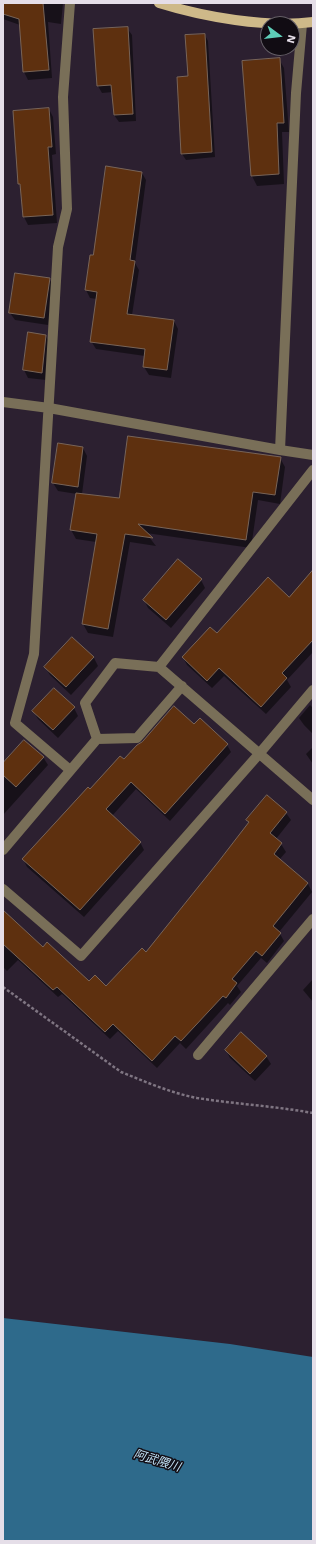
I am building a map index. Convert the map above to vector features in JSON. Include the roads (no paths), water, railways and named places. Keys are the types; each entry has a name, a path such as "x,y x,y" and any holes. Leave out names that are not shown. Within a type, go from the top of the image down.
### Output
{"main road":[{"path":"159,3 187,12 246,21 302,24 313,22"}],"street":[{"path":"70,3 63,97 66,209 58,247 34,654 16,723 70,770"},
{"path":"280,450 296,93 302,24"},
{"path":"3,402 49,408 313,455"},
{"path":"159,667 313,470"},
{"path":"97,739 85,703 115,663 159,667 313,800"},
{"path":"3,850 97,739 137,738 182,686"},
{"path":"3,889 81,956 259,754 313,690"},
{"path":"198,1056 313,919"}],"water":[{"name":"阿武隈川","path":"3,1318 230,1344 313,1357 313,1541 3,1541"}]}
